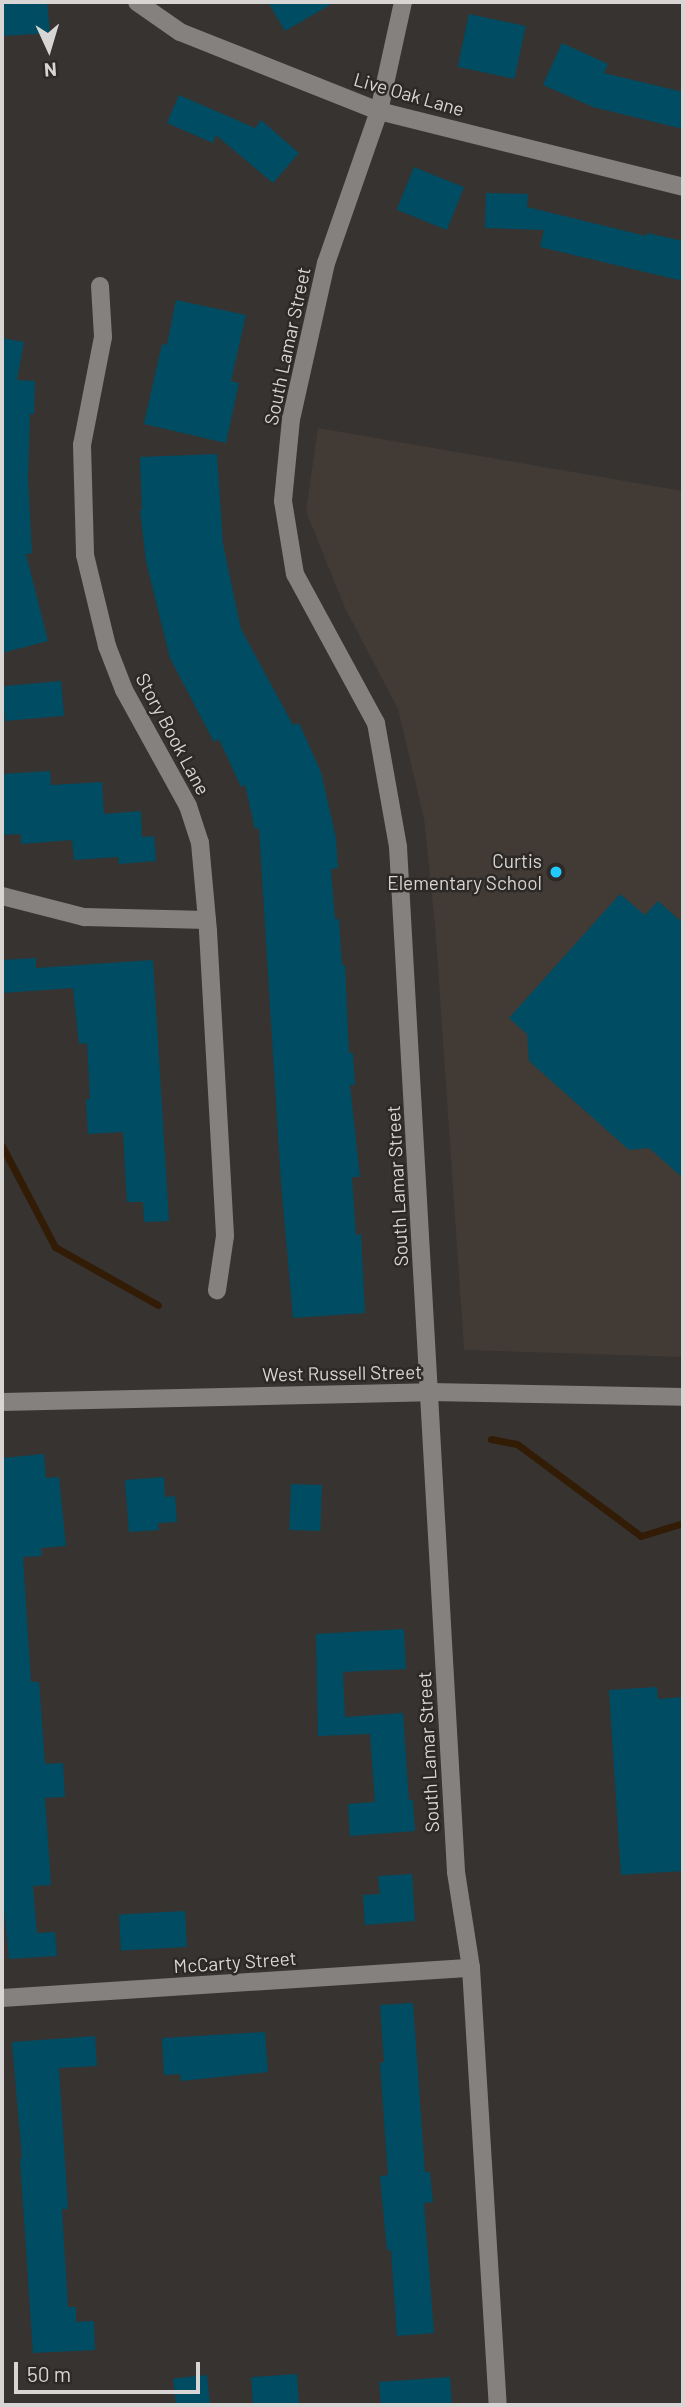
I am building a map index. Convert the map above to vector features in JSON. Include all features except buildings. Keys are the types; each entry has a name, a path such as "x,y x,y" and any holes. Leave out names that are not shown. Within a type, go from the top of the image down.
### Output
{"street":[{"name":"Live Oak Lane","path":"137,2 180,32 379,111 683,187"},
{"name":"South Lamar Street","path":"403,2 379,111 326,263 290,419 283,501 295,574 376,723 398,847 456,1872 471,1968 498,2405"},
{"name":"Story Book Lane","path":"100,286 103,337 82,445 85,555 107,646 124,690 188,806 200,843 225,1236 217,1290"},
{"path":"2,895 84,917 207,920"},
{"name":"West Russell Street","path":"2,1402 429,1392 683,1396"},
{"name":"McCarty Street","path":"2,1998 471,1968"}],"shaded area":[{"name":"Curtis Elementary School","path":"318,428 683,491 683,1357 464,1350 435,925 424,819 398,709 345,608 306,511"}],"waterway":[{"path":"2,1146 55,1247 158,1305"},
{"path":"491,1439 517,1444 641,1536 683,1523"}],"place":[{"name":"Curtis Elementary School","path":"556,872"}]}
